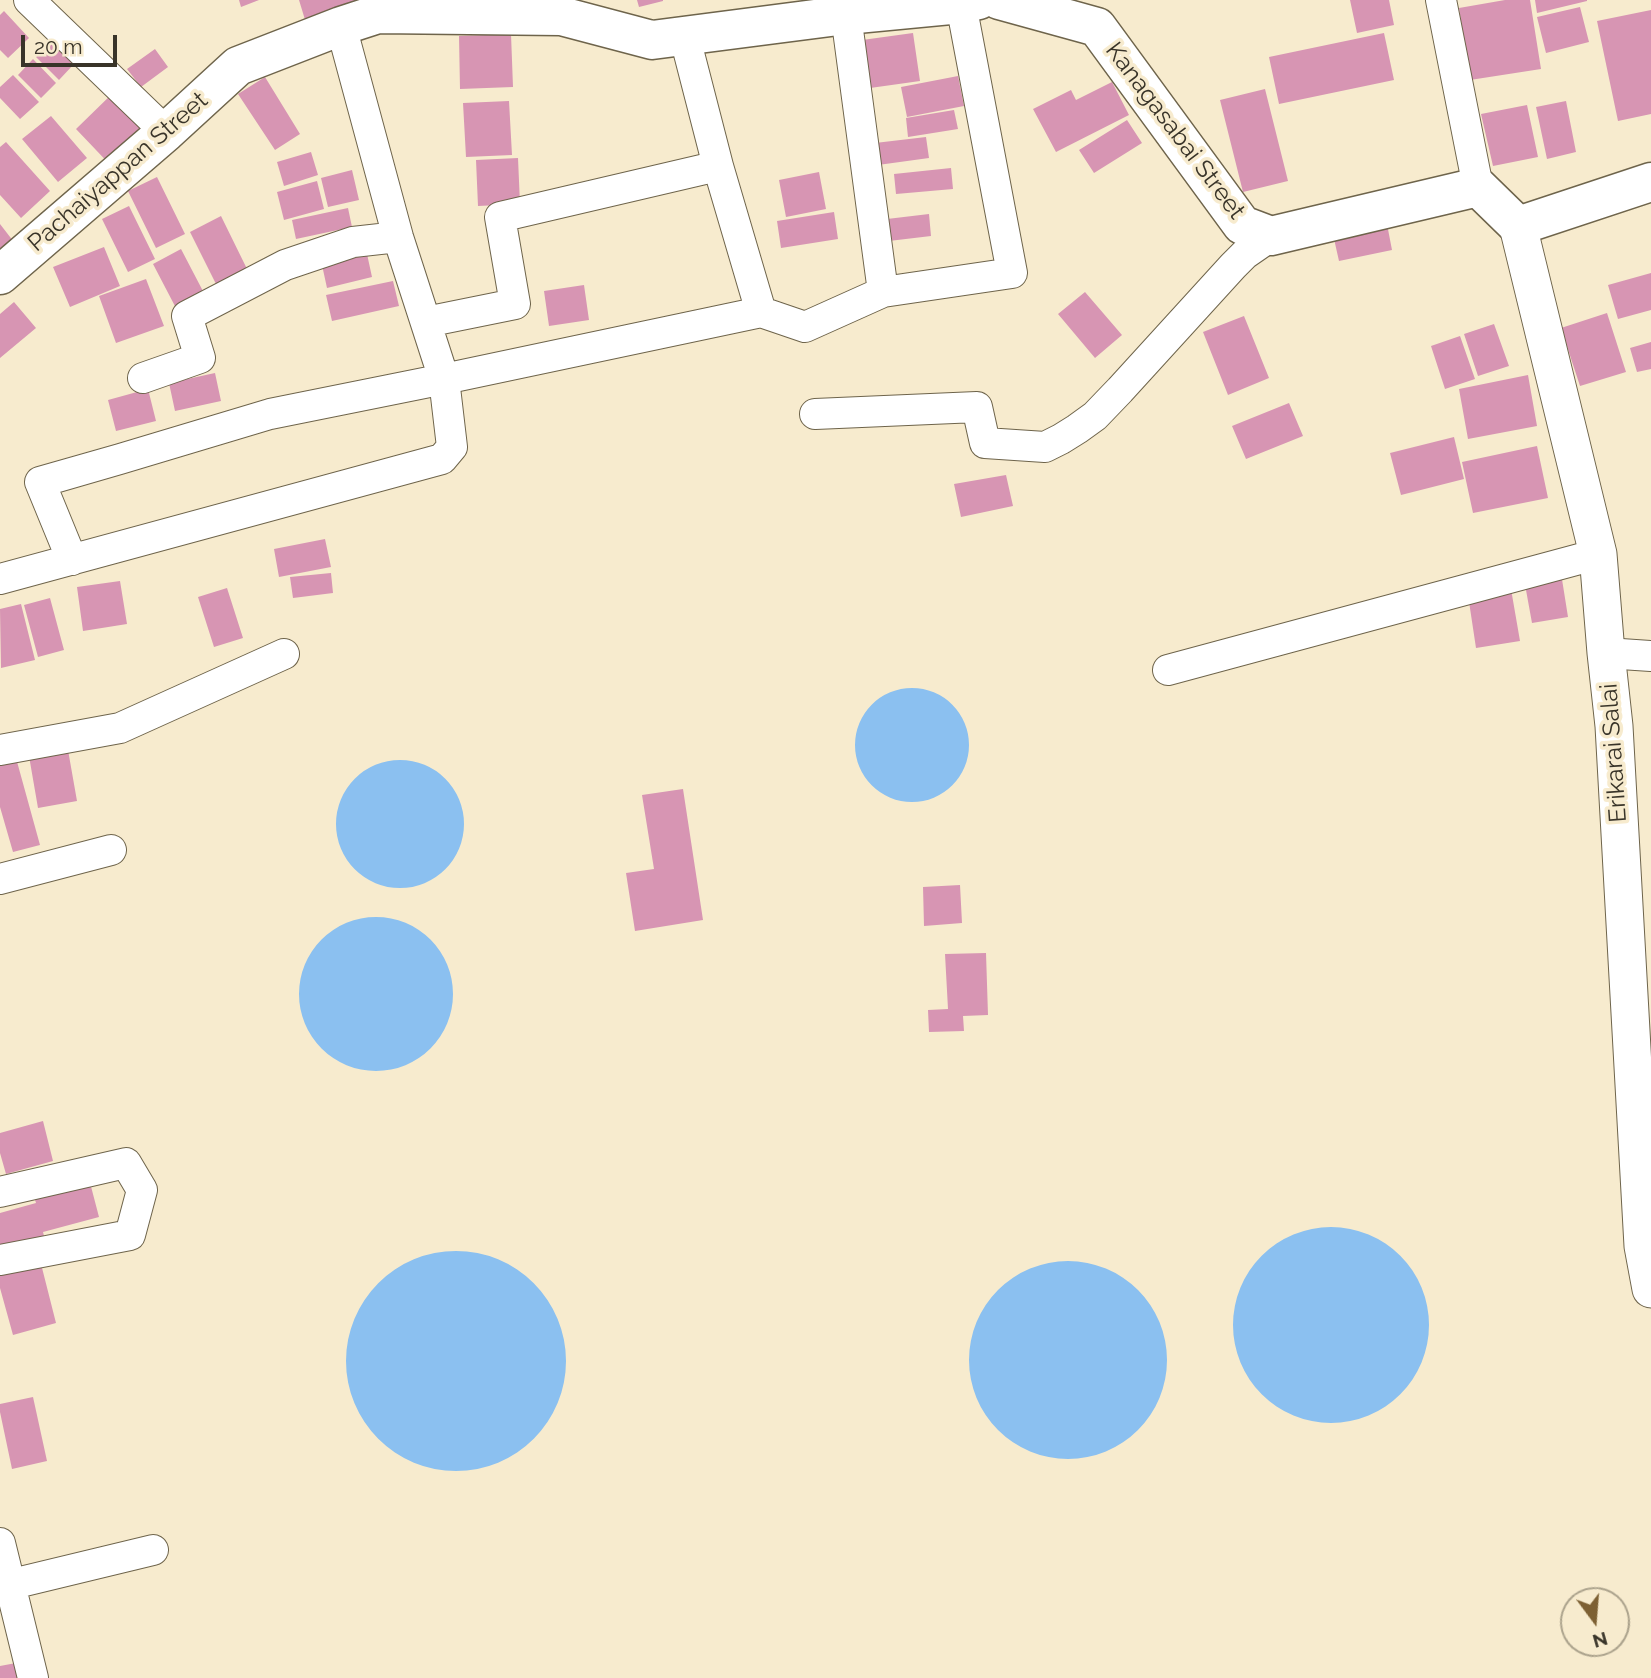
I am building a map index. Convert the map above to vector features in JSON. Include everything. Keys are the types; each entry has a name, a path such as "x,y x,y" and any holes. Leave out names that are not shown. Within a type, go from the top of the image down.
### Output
{"main road":[{"name":"Kanagasabai Street","path":"684,34 991,1 1097,27 1242,225 1271,236 1478,187"},
{"name":"Pachaiyappan Street","path":"0,275 166,132 239,65 341,26 376,7 561,16 652,40 684,34"},
{"path":"1478,187 1518,226 1651,182"}],"street":[{"path":"29,0 166,132"},
{"path":"1441,0 1478,187"},
{"path":"72,560 40,482 270,414 761,312 804,327 883,292 1012,273 991,1"},
{"path":"846,15 883,292"},
{"path":"0,579 442,459 453,447 444,379 398,237 341,26"},
{"path":"684,34 718,166 761,312"},
{"path":"426,322 514,304 500,217 718,166"},
{"name":"Erikarai Salai","path":"1518,226 1598,554 1614,726 1643,1246 1651,1289"},
{"path":"815,414 977,407 985,443 1045,447 1094,415 1239,260 1271,236"},
{"path":"143,378 200,358 187,316 285,265 353,242 398,237"},
{"path":"1168,670 1598,554"},
{"path":"1606,653 1651,656"},
{"path":"0,750 120,728 284,654"},
{"path":"0,879 111,850"},
{"path":"0,1192 126,1163 142,1190 130,1235 0,1260"},
{"path":"0,1543 6,1586 33,1678"},
{"path":"6,1586 153,1550"}],"water":[{"path":"912,688 934,693 952,705 964,723 969,745 964,767 952,785 934,797 912,802 890,797 872,785 860,767 855,745 860,723 872,705 890,693"},
{"path":"400,760 425,765 445,779 459,799 464,824 459,849 445,869 425,883 400,888 375,883 355,869 341,849 336,824 341,799 355,779 375,765"},
{"path":"376,917 406,923 431,939 447,964 453,994 447,1024 431,1049 406,1065 376,1071 346,1065 321,1049 305,1024 299,994 305,964 321,939 346,923"},
{"path":"1331,1227 1368,1235 1400,1256 1421,1288 1429,1325 1421,1362 1400,1394 1368,1415 1331,1423 1294,1415 1262,1394 1241,1362 1233,1325 1241,1288 1262,1256 1294,1235"},
{"path":"456,1251 498,1259 534,1283 558,1319 566,1361 558,1403 534,1439 498,1463 456,1471 414,1463 378,1439 354,1403 346,1361 354,1319 378,1283 414,1259"},
{"path":"1068,1261 1106,1268 1138,1290 1160,1322 1167,1360 1160,1398 1138,1430 1106,1452 1068,1459 1030,1452 998,1430 976,1398 969,1360 976,1322 998,1290 1030,1268"}],"building":[{"path":"239,0 259,0 241,7"},
{"path":"299,0 364,0 306,23"},
{"path":"637,0 663,0 663,1 639,7"},
{"path":"1350,0 1389,0 1394,25 1357,33"},
{"path":"1505,0 1530,0 1541,69 1470,80 1459,8"},
{"path":"1535,0 1587,0 1587,1 1537,13"},
{"path":"1580,7 1589,42 1546,53 1537,17"},
{"path":"1651,10 1651,114 1618,121 1597,21"},
{"path":"4,11 29,38 8,58 0,50 0,15"},
{"path":"913,33 920,81 863,89 855,41"},
{"path":"1384,33 1394,80 1279,104 1269,57"},
{"path":"511,34 513,87 460,89 459,36"},
{"path":"52,42 74,64 59,80 36,57"},
{"path":"155,49 168,67 141,87 127,69"},
{"path":"33,59 56,83 41,98 18,75"},
{"path":"13,75 39,102 20,119 0,98 0,87"},
{"path":"958,76 964,106 907,117 901,87"},
{"path":"265,77 300,134 275,150 238,94"},
{"path":"1112,82 1129,115 1056,152 1033,109 1071,90 1076,100"},
{"path":"1265,89 1288,181 1243,192 1220,100"},
{"path":"116,90 157,132 116,171 76,129"},
{"path":"509,101 512,155 466,157 463,103"},
{"path":"1566,101 1576,152 1547,159 1536,107"},
{"path":"1527,105 1538,157 1493,166 1481,114"},
{"path":"954,110 958,129 908,137 906,118"},
{"path":"51,116 87,158 58,182 22,139"},
{"path":"1127,120 1142,143 1094,173 1079,150"},
{"path":"926,137 929,158 878,165 875,143"},
{"path":"6,142 50,191 21,218 0,195 0,147"},
{"path":"311,152 318,175 284,186 277,162"},
{"path":"518,158 520,204 478,206 476,160"},
{"path":"951,168 953,189 896,194 894,174"},
{"path":"352,170 359,200 328,207 321,178"},
{"path":"819,172 826,209 786,217 779,180"},
{"path":"157,177 185,234 156,248 128,191"},
{"path":"317,181 324,209 284,220 277,192"},
{"path":"129,206 155,259 128,272 102,219"},
{"path":"348,208 352,227 296,239 292,220"},
{"path":"834,212 838,239 781,248 777,221"},
{"path":"929,214 931,236 889,241 887,219"},
{"path":"221,216 248,271 217,286 190,232"},
{"path":"1386,219 1392,250 1339,261 1332,230"},
{"path":"0,224 17,246 0,259"},
{"path":"104,247 120,286 70,307 53,267"},
{"path":"181,249 205,295 177,310 153,264"},
{"path":"367,254 372,277 327,288 322,265"},
{"path":"1651,273 1651,310 1618,319 1608,285"},
{"path":"146,279 164,326 116,343 99,296"},
{"path":"393,281 399,306 332,321 326,295"},
{"path":"584,285 589,320 549,326 544,291"},
{"path":"1085,292 1122,335 1095,358 1058,314"},
{"path":"14,302 36,328 0,358 0,314"},
{"path":"1607,313 1626,372 1580,386 1561,328"},
{"path":"1244,316 1269,378 1228,395 1203,332"},
{"path":"1494,324 1509,366 1478,376 1464,334"},
{"path":"1460,336 1475,379 1445,389 1431,346"},
{"path":"1651,342 1651,369 1637,372 1630,348"},
{"path":"215,373 221,401 175,411 169,383"},
{"path":"1528,375 1537,426 1468,439 1459,389"},
{"path":"148,389 156,421 116,431 108,400"},
{"path":"1289,403 1303,436 1246,459 1232,426"},
{"path":"1454,437 1464,479 1401,495 1390,453"},
{"path":"1537,446 1548,498 1473,513 1462,462"},
{"path":"1006,475 1013,506 961,517 954,484"},
{"path":"325,539 331,567 279,577 274,549"},
{"path":"331,573 333,593 293,598 290,577"},
{"path":"1561,573 1568,617 1532,623 1524,579"},
{"path":"120,581 127,624 83,631 77,587"},
{"path":"227,588 243,638 214,647 198,597"},
{"path":"1511,589 1520,641 1476,648 1468,595"},
{"path":"50,598 64,650 38,657 24,605"},
{"path":"21,604 35,660 1,668 0,609"},
{"path":"68,750 77,801 38,808 29,756"},
{"path":"16,758 40,845 13,852 0,807 0,763"},
{"path":"683,789 703,920 635,931 626,873 654,869 642,795"},
{"path":"960,885 962,923 924,926 923,887"},
{"path":"986,953 988,1015 963,1016 964,1031 929,1032 928,1010 948,1009 945,954"},
{"path":"43,1121 53,1161 6,1174 0,1153 0,1133"},
{"path":"88,1175 99,1217 43,1232 44,1236 0,1249 0,1213 36,1203 32,1190"},
{"path":"39,1256 56,1323 13,1335 0,1288 0,1267"},
{"path":"33,1397 47,1461 12,1469 0,1404"},
{"path":"16,1663 19,1678 0,1678 0,1666"}]}
